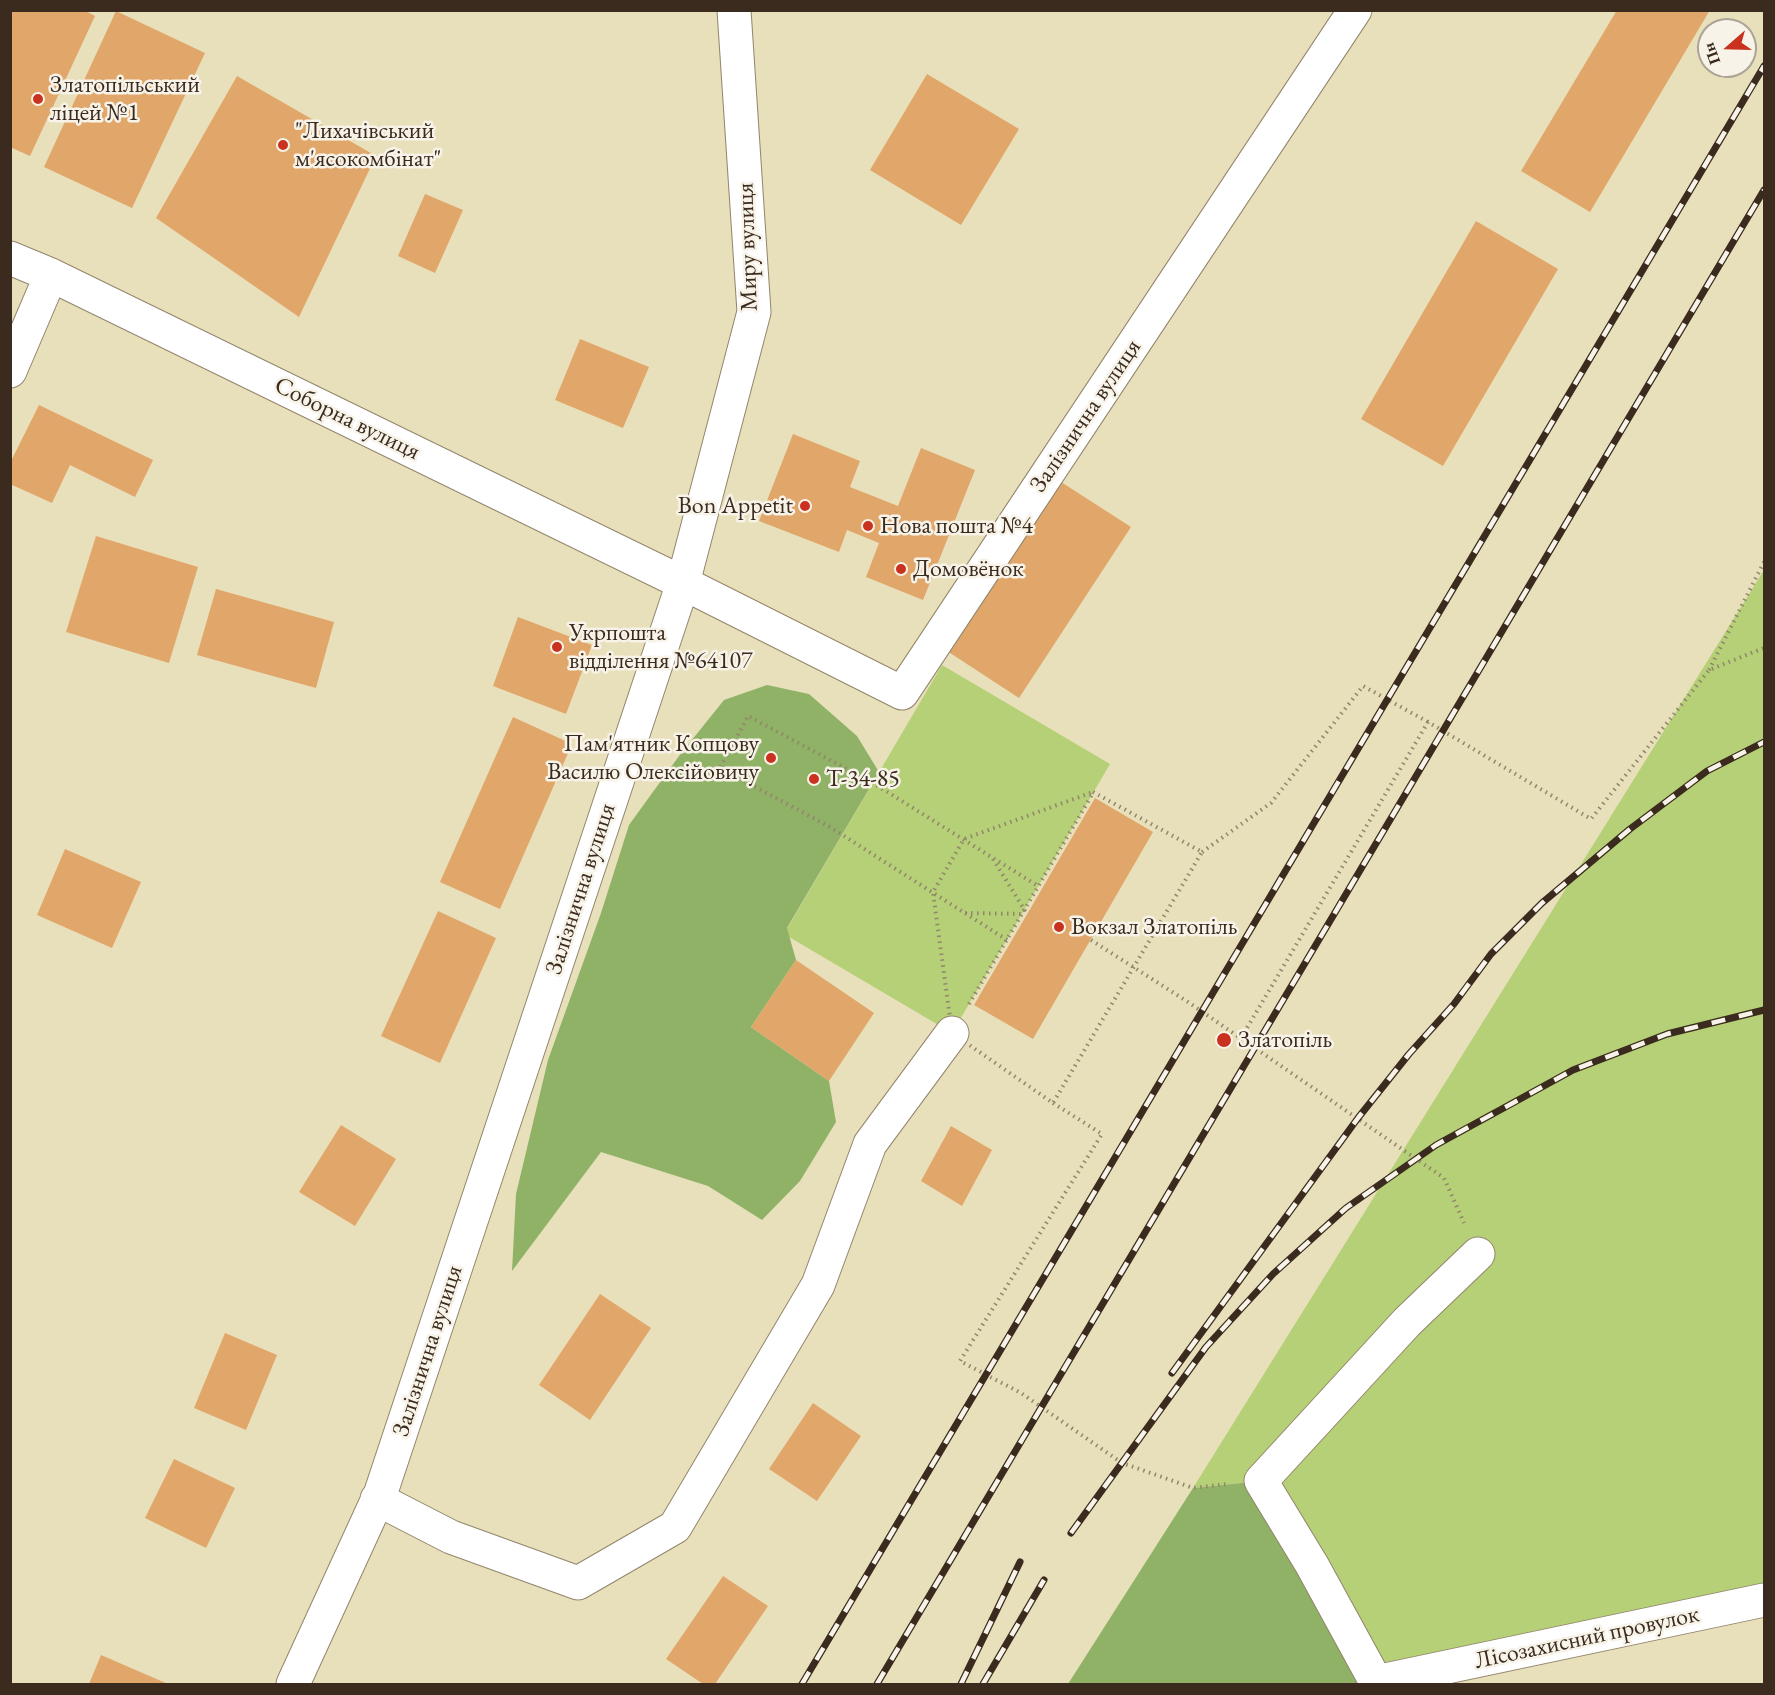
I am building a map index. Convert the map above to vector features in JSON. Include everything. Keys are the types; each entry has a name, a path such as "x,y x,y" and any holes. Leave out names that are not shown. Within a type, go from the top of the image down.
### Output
{"street":[{"name":"Миру вулиця","path":"683,584 754,312 734,10"},
{"name":"Залізнична вулиця","path":"293,1684 377,1499 683,584 902,693 1355,10"},
{"name":"Соборна вулиця","path":"10,258 51,275 683,584"},
{"path":"10,370 51,275"},
{"path":"377,1499 451,1537 578,1583 675,1527 818,1285 870,1144 955,1028"},
{"path":"1377,1684 1312,1565 1261,1481 1407,1322 1478,1254"},
{"name":"Лісозахисний провулок","path":"1377,1684 1764,1600"}],"path":[{"path":"1053,1103 1202,852 1271,803 1363,686 1591,819 1709,670 1764,562"},
{"path":"1709,670 1764,648"},
{"path":"1006,940 830,827 720,768 748,716 873,783 1038,886"},
{"path":"1241,1038 1428,722"},
{"path":"1202,852 1093,792 964,839 933,892 955,1028 1053,1103 1102,1134 960,1361 1021,1393 1122,1462 1193,1488 1261,1481"},
{"path":"1024,909 1093,792"},
{"path":"965,913 1027,914 991,856"},
{"path":"968,1005 1021,914"},
{"path":"1091,940 1241,1038 1444,1178 1478,1254"}],"green space":[{"path":"1764,570 1764,1600 1376,1682 1261,1481 1193,1488"},
{"path":"942,665 1110,764 952,1033 784,934"},
{"path":"767,685 809,694 857,736 879,772 787,928 796,960 751,1027 829,1081 836,1122 800,1181 762,1220 708,1186 601,1152 512,1271 516,1194 548,1060 601,913 629,825 679,756 724,700"},
{"path":"1261,1481 1375,1684 1068,1684 1193,1488"}],"building":[{"name":"Златопільський ліцей №1","path":"10,10 84,10 95,16 30,156 10,147"},
{"path":"1617,10 1710,10 1705,18 1697,18 1697,32 1590,212 1521,171"},
{"path":"116,11 205,53 132,208 44,167"},
{"path":"927,74 1019,129 961,225 870,170"},
{"path":"237,76 376,156 299,317 156,218"},
{"path":"425,194 463,210 435,273 398,256"},
{"path":"1476,221 1558,269 1443,466 1361,419"},
{"path":"580,339 649,367 623,428 555,400"},
{"path":"39,405 153,460 135,497 70,465 52,503 10,484 10,463"},
{"path":"793,434 860,461 850,487 898,506 921,448 975,470 923,600 866,577 879,543 847,530 839,552 759,521"},
{"path":"1058,480 1131,527 1019,698 947,651"},
{"path":"96,536 198,567 169,663 66,632"},
{"path":"216,589 334,622 316,688 197,655"},
{"path":"518,617 592,645 566,714 493,686"},
{"path":"513,717 572,744 500,909 440,882"},
{"name":"Вокзал Златопіль","path":"1095,798 1153,832 1033,1039 974,1005"},
{"path":"65,849 141,882 112,948 37,915"},
{"path":"438,911 496,938 440,1063 381,1036"},
{"path":"796,960 874,1013 829,1081 751,1027"},
{"path":"341,1125 396,1159 355,1226 299,1192"},
{"path":"951,1126 992,1150 962,1206 921,1181"},
{"path":"600,1294 651,1328 590,1420 539,1385"},
{"path":"225,1333 277,1355 246,1430 194,1408"},
{"path":"813,1403 861,1436 817,1501 769,1469"},
{"path":"174,1459 235,1488 206,1548 145,1518"},
{"path":"723,1576 768,1606 715,1684 703,1684 666,1659"},
{"path":"101,1655 168,1684 89,1684"}],"railway":[{"path":"802,1684 1764,66"},
{"path":"877,1684 1764,190"},
{"path":"1172,1373 1358,1118 1409,1054 1454,1004 1491,954 1542,903 1630,829 1707,771 1764,742"},
{"path":"1071,1533 1206,1347 1273,1274 1346,1208 1436,1145 1573,1070 1667,1034 1764,1010"},
{"path":"961,1684 1020,1562"},
{"path":"983,1684 1044,1580"}],"place":[{"name":"Златопільський ліцей №1","path":"38,99"},
{"name":"\"Лихачівський м'ясокомбінат\"","path":"283,145"},
{"name":"Bon Appetit","path":"805,506"},
{"name":"Нова пошта №4","path":"868,526"},
{"name":"Домовёнок","path":"901,569"},
{"name":"Укрпошта відділення №64107","path":"557,647"},
{"name":"Пам'ятник Копцову Василю Олексійовичу","path":"771,758"},
{"name":"Т-34-85","path":"814,779"},
{"name":"Вокзал Златопіль","path":"1059,927"},
{"name":"Златопіль","path":"1224,1040"}]}
